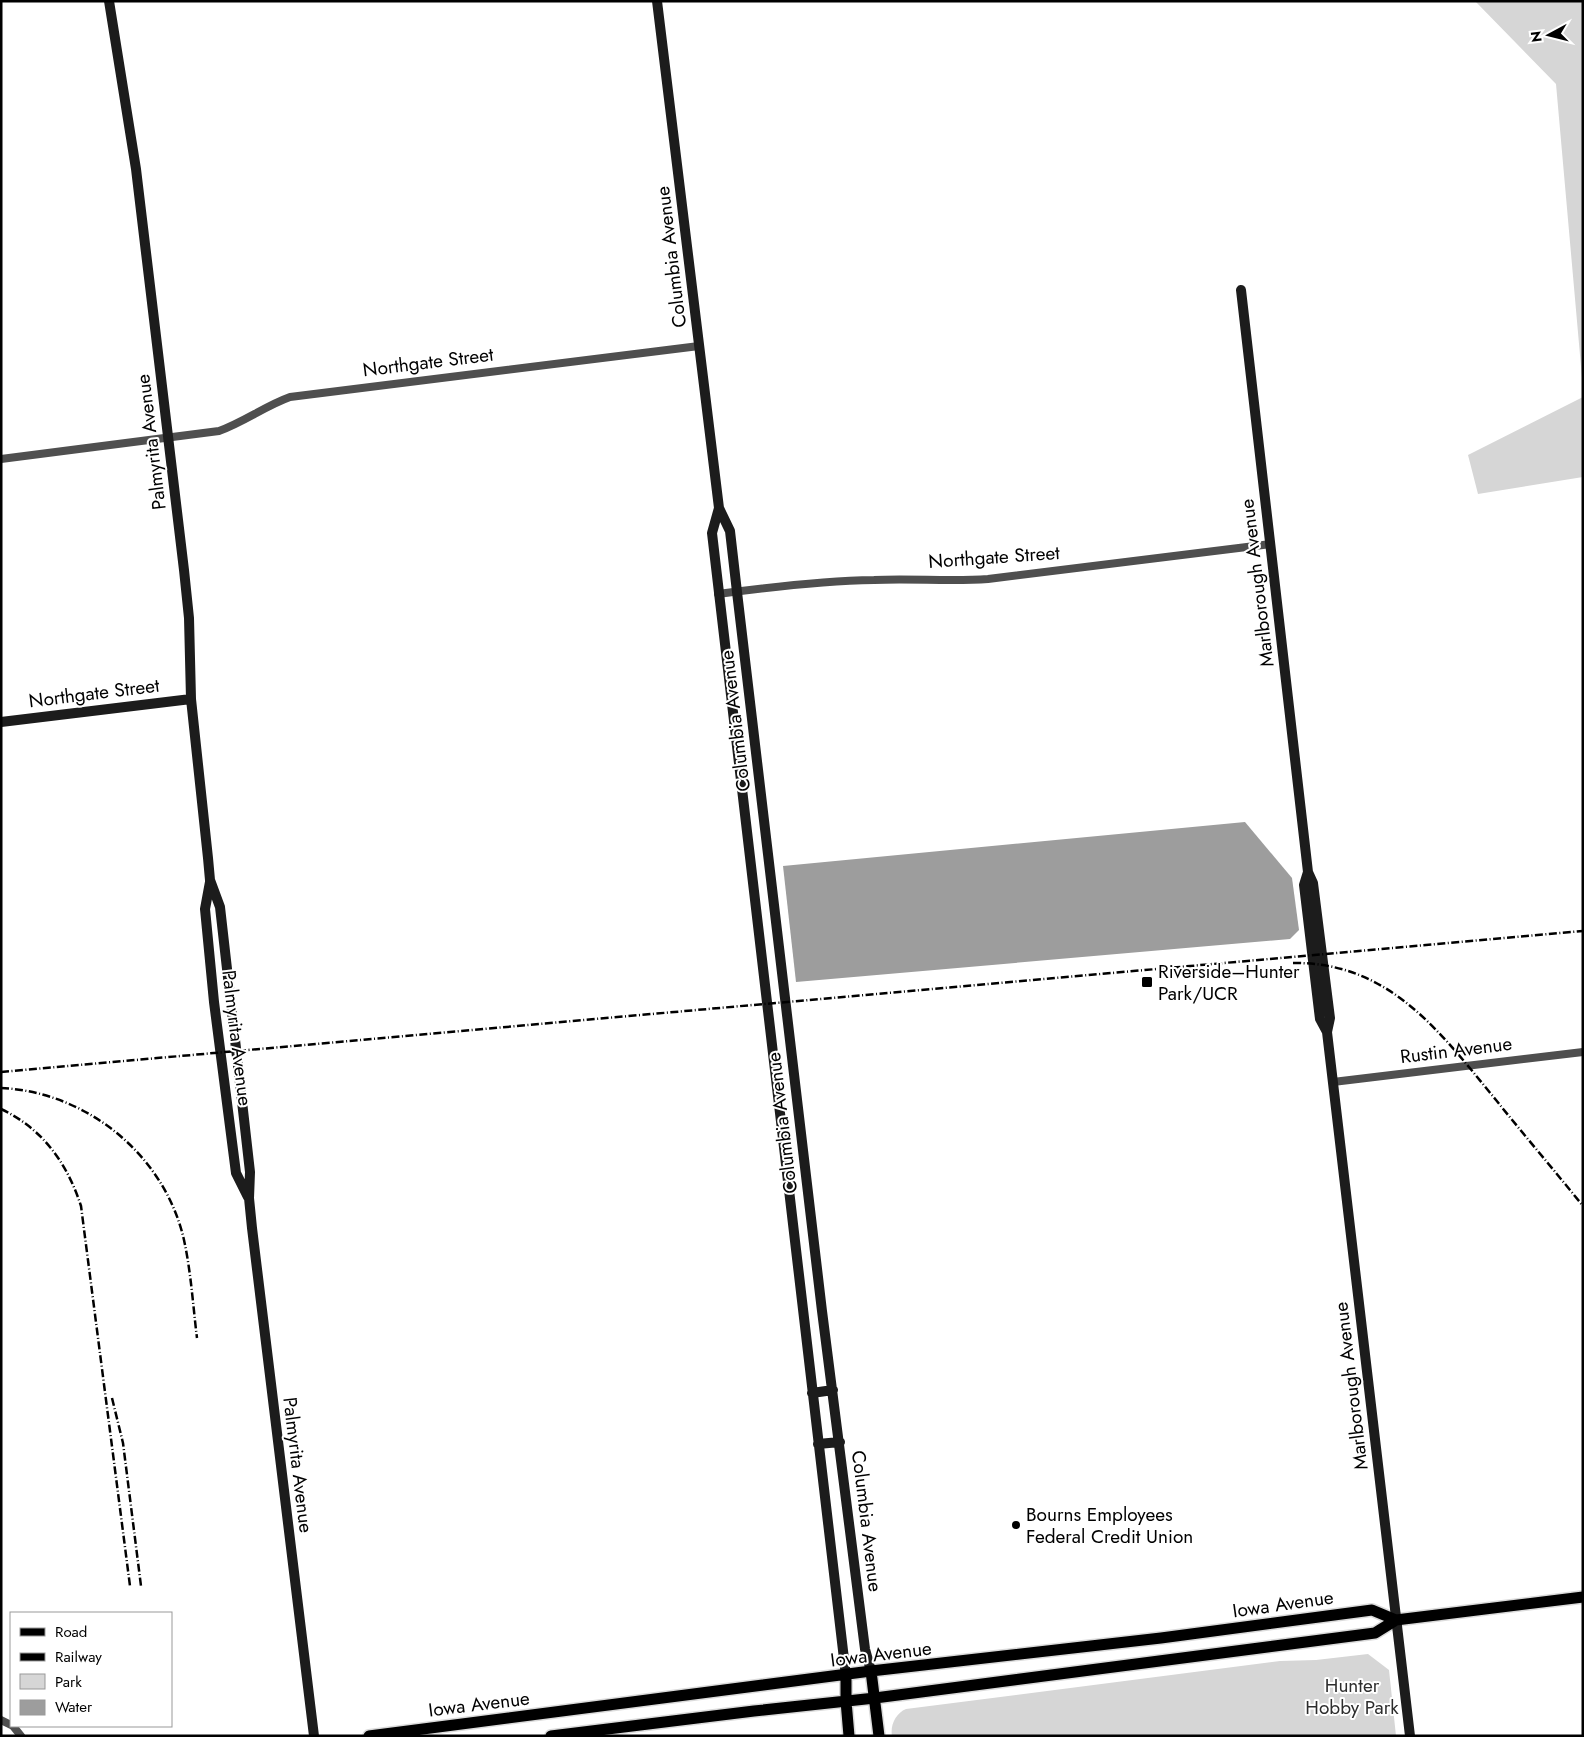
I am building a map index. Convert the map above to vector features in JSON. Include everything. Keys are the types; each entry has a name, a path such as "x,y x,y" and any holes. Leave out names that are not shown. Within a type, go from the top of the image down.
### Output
{"main road":[{"name":"Iowa Avenue","path":"550,1736 875,1698 1375,1633 1396,1620 1583,1597"},
{"name":"Iowa Avenue","path":"369,1736 1372,1610 1396,1620"},
{"name":"Columbia Avenue","path":"871,1672 879,1736"},
{"name":"Columbia Avenue","path":"846,1676 849,1736"}],"street":[{"name":"Palmyrita Avenue","path":"109,1 136,169 168,438 189,618 191,699 210,880 220,907 250,1172 249,1198 271,1393 314,1736"},
{"name":"Columbia Avenue","path":"657,1 719,508 730,531 738,592 804,1162 865,1649 871,1672"},
{"name":"Marlborough Avenue","path":"1240,290 1308,872 1313,883 1326,983 1330,1018 1327,1032 1410,1736"},
{"name":"Northgate Street","path":"1,458 219,431 237,424 275,402 290,397 699,346"},
{"name":"Columbia Avenue","path":"719,508 712,533 718,594 846,1676"},
{"name":"Northgate Street","path":"718,594 863,580 943,581 981,579 1271,544"},
{"name":"Northgate Street","path":"1,722 191,699"},
{"path":"738,755 756,753"},
{"name":"Palmyrita Avenue","path":"210,880 204,909 214,1002 236,1173 249,1198"},
{"name":"Rustin Avenue","path":"1333,1082 1583,1052"},
{"path":"785,1164 804,1162"},
{"path":"812,1393 833,1390"},
{"path":"818,1444 840,1442"}],"green space":[{"path":"1475,1 1583,1 1583,389 1556,84"},
{"path":"1583,397 1583,477 1478,494 1468,455"},
{"name":"Hunter Hobby Park","path":"1368,1654 1389,1670 1396,1736 892,1736 894,1720 899,1713 906,1709 1280,1661 1316,1660"}],"water":[{"path":"1245,822 1292,878 1299,930 1290,939 796,982 783,866"}],"railway":[{"path":"1,1072 1583,931"},
{"path":"1293,963 1327,966 1358,974 1385,988 1410,1006 1454,1050 1583,1206"},
{"path":"1,1088 33,1092 64,1102 92,1116 118,1134 141,1156 160,1181 174,1210 184,1240 197,1338"},
{"path":"1,1109 29,1127 52,1149 61,1162 81,1206 130,1586"},
{"path":"112,1398 123,1443 141,1586"}],"place":[{"name":"Riverside–Hunter Park/UCR","path":"1147,982"},
{"name":"Bourns Employees Federal Credit Union","path":"1016,1525"}]}
